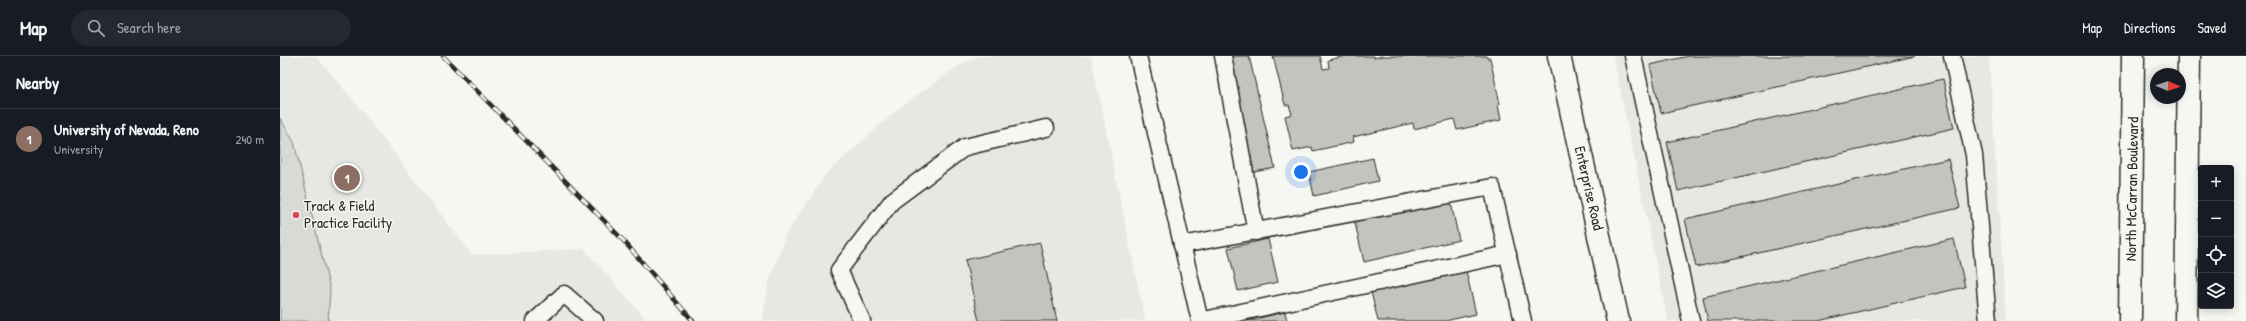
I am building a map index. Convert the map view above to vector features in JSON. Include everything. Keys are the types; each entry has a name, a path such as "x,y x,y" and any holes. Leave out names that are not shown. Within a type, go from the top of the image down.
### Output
{"main road":[{"name":"Enterprise Road","path":"1559,56 1618,321"},
{"name":"North McCarran Boulevard","path":"2130,321 2133,56"},
{"path":"2186,321 2189,56"}],"lane":[{"path":"1138,56 1200,321 1508,254"},
{"path":"1223,56 1256,232"},
{"path":"1633,56 1691,321"},
{"path":"1952,56 1974,155 1988,321"},
{"path":"862,321 839,270 892,201 965,147 1046,128"},
{"path":"1182,245 1492,187 1523,321"},
{"path":"535,321 564,294 595,321"}],"shaded area":[{"path":"280,56 316,56 354,101 472,255 584,249 648,321 280,321"},
{"path":"979,56 1091,56 1145,321 762,321 769,282 786,234 826,174 898,109 961,64"},
{"path":"1613,56 1989,56 2006,321 1668,321"},
{"name":"Track & Field Practice Facility","path":"280,118 294,142 330,289 328,321 280,321"}],"building":[{"path":"1226,56 1249,56 1275,168 1254,172"},
{"path":"1273,56 1320,56 1323,69 1329,68 1328,60 1346,56 1374,56 1374,58 1382,56 1486,56 1487,58 1490,58 1500,104 1498,105 1501,120 1457,130 1454,119 1414,129 1413,123 1353,137 1354,142 1313,151 1312,147 1293,151 1285,116 1292,114 1289,105 1285,105"},
{"path":"1689,56 1915,56 1661,113 1650,65"},
{"path":"1943,79 1954,128 1678,191 1667,142"},
{"path":"1373,158 1378,181 1314,196 1309,172"},
{"path":"1948,159 1960,208 1696,267 1685,219"},
{"path":"1450,198 1459,240 1364,262 1354,219"},
{"path":"1268,239 1278,282 1238,291 1228,248"},
{"path":"1954,239 1965,287 1818,321 1708,321 1703,297"},
{"path":"1040,243 1057,321 979,321 965,260"},
{"path":"1466,271 1476,314 1445,321 1378,321 1371,292"},
{"path":"1285,312 1287,321 1246,321"}],"railway":[{"path":"443,56 622,239 693,321"}],"place":[{"name":"University of Nevada, Reno","path":"347,178"},
{"name":"Track & Field Practice Facility","path":"296,215"}]}
